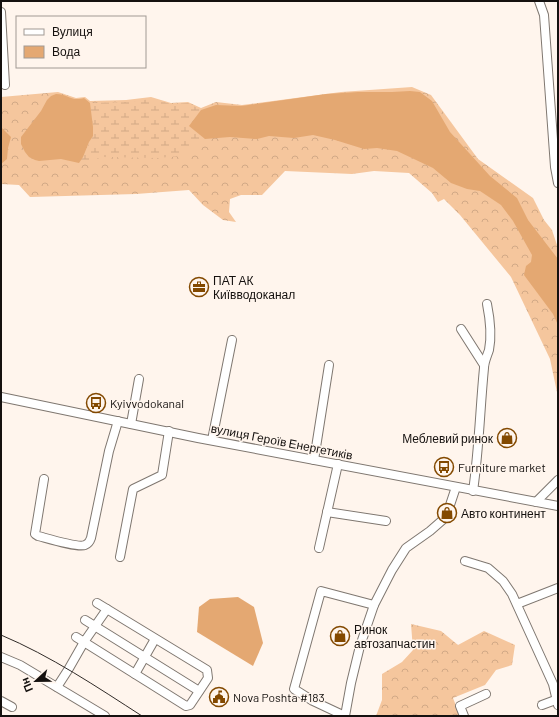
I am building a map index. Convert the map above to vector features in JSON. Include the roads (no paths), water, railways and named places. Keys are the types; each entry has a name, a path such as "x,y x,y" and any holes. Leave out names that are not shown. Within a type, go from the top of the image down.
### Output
{"street":[{"path":"539,1 544,15 555,167 558,183"},
{"path":"1,12 5,85"},
{"path":"474,491 478,461 484,365 490,340 490,320 487,304"},
{"path":"461,329 484,365"},
{"path":"212,440 232,340"},
{"path":"314,460 329,365"},
{"path":"131,424 139,379"},
{"name":"вулиця Героїв Енергетиків","path":"1,397 169,432 558,506"},
{"path":"44,479 36,534 38,536 53,540 77,545 85,545 91,538 109,450 118,421"},
{"path":"120,557 133,489 162,475 169,432"},
{"path":"319,548 338,464"},
{"path":"536,502 558,480"},
{"path":"374,605 321,592 294,689 313,701 345,716 360,646 374,605 392,570 406,548 430,531 446,517 456,487"},
{"path":"327,512 386,521"},
{"path":"465,561 488,568 502,581 512,594 553,684 558,701 542,705"},
{"path":"517,604 558,588"},
{"path":"76,637 186,706 190,705 208,678 207,670 97,603"},
{"path":"57,687 84,642 107,609"},
{"path":"85,620 199,691"},
{"path":"136,674 155,639"},
{"path":"1,657 20,665 105,716"},
{"path":"464,716 460,706 486,694"},
{"path":"1,701 12,706"}],"water":[{"path":"410,91 420,92 432,101 450,132 490,176 517,198 528,220 558,259 558,325 553,314 524,275 526,266 531,262 532,255 513,221 501,205 480,191 467,189 451,183 433,168 397,151 377,148 364,149 313,135 294,138 269,136 257,139 230,137 205,139 189,126 201,110 216,105 241,106 326,94"},
{"path":"56,94 76,99 84,98 90,103 93,136 79,163 61,159 35,160 29,157 21,144 21,137 41,111 47,100"},
{"path":"1,127 11,137 7,159 1,164"},
{"path":"238,597 254,607 263,643 253,666 197,632 199,607 210,599"}],"tram line":[{"path":"1,635 56,662 142,716"}],"place":[{"name":"ПАТ АК Київводоканал","path":"199,287"},
{"name":"Kyivvodokanal","path":"96,403"},
{"name":"Меблевий ринок","path":"507,438"},
{"name":"Furniture market","path":"444,467"},
{"name":"Авто континент","path":"447,513"},
{"name":"Ринок автозапчастин","path":"340,636"},
{"name":"Nova Poshta #183","path":"219,697"}]}
